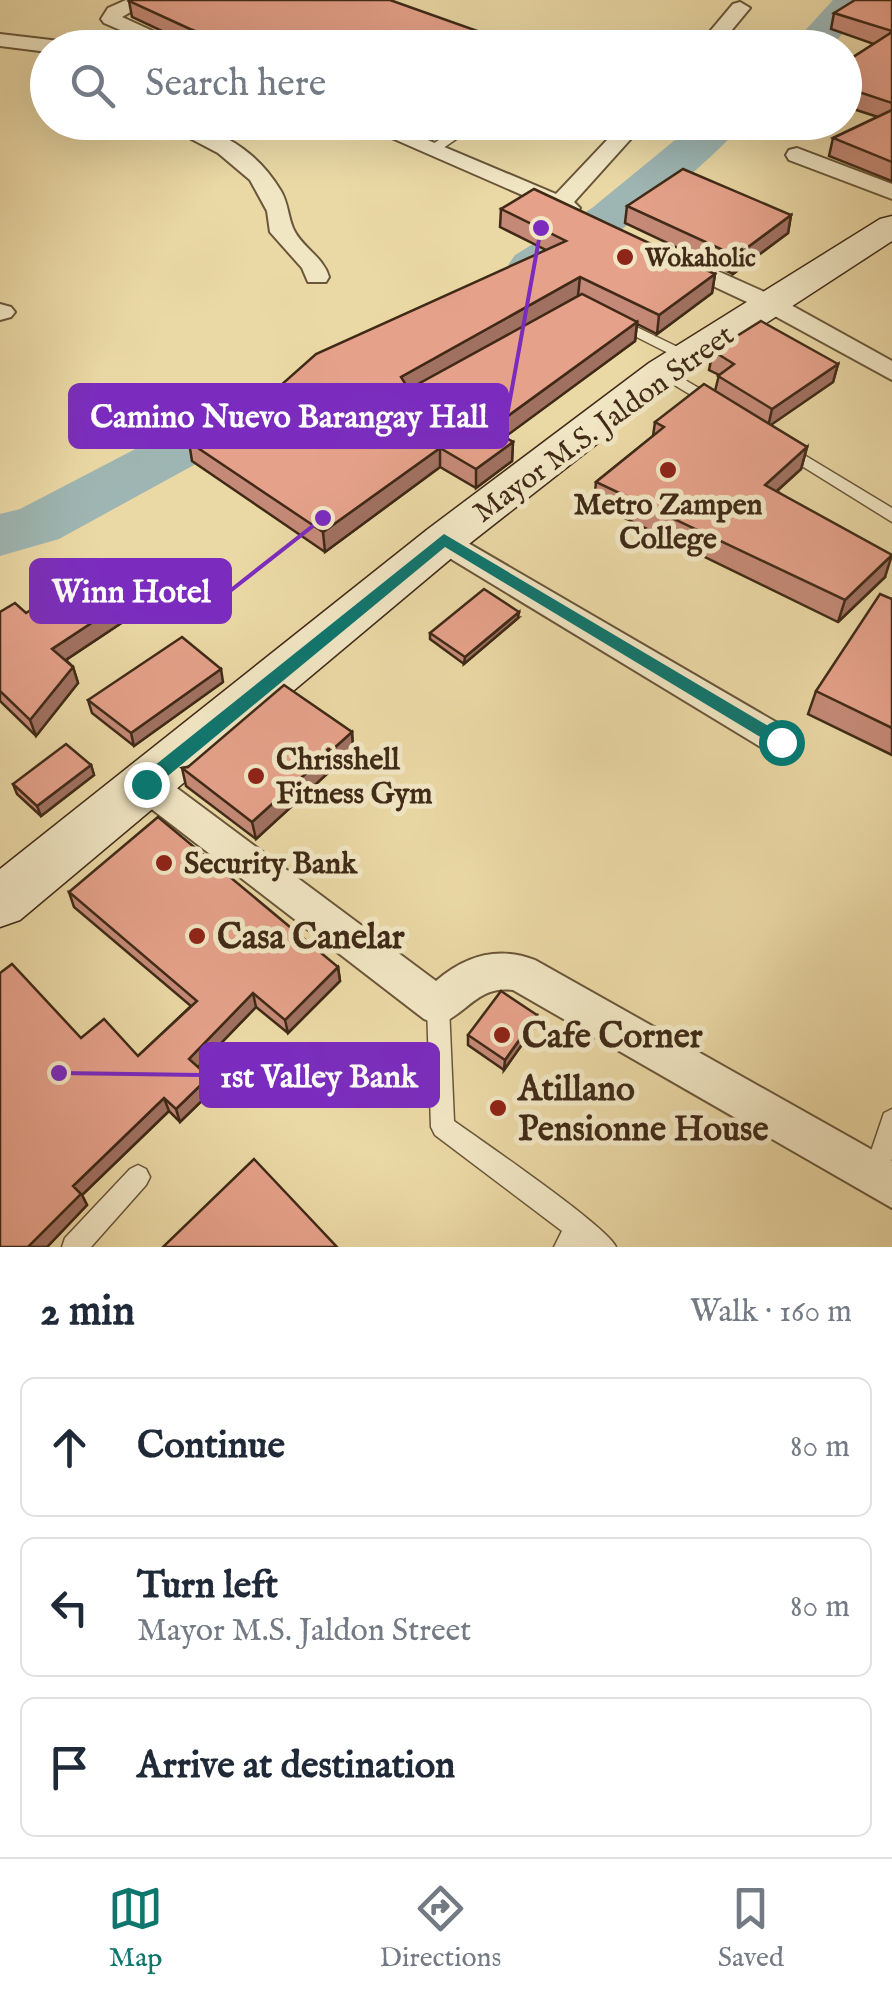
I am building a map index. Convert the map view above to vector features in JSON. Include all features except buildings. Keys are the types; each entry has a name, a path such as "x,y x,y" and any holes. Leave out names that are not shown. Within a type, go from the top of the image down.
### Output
{"main road":[{"name":"Mayor M.S. Jaldon Street","path":"0,902 444,540 675,364 892,226"}],"street":[{"path":"137,30 111,19 114,12 142,0"},
{"path":"721,30 740,8"},
{"path":"0,40 30,44"},
{"path":"213,140 245,162 266,188 282,217 282,232 314,266 317,277"},
{"path":"408,140 588,218"},
{"path":"560,204 619,140"},
{"path":"797,156 892,192"},
{"path":"652,248 770,304 892,372"},
{"path":"444,540 781,742"},
{"path":"146,784 438,1006 469,977 500,967 521,973 884,1181"}],"lane":[{"path":"432,150 448,140"},
{"path":"598,312 675,364 728,413"},
{"path":"778,444 892,516"},
{"path":"438,1006 443,1127 572,1236 604,1247"},
{"path":"884,1181 892,1121"},
{"path":"74,1247 138,1178"}],"waterway":[{"path":"825,30 854,0"},
{"path":"532,265 608,218 702,140"},
{"path":"0,535 38,525 266,403"}],"place":[{"name":"Camino Nuevo Barangay Hall","path":"541,228"},
{"name":"Wokaholic","path":"625,257"},
{"name":"Metro Zampen College","path":"668,470"},
{"name":"Winn Hotel","path":"323,518"},
{"name":"Chrisshell Fitness Gym","path":"256,776"},
{"name":"Security Bank","path":"164,863"},
{"name":"Casa Canelar","path":"197,936"},
{"name":"Cafe Corner","path":"502,1035"},
{"name":"1st Valley Bank","path":"59,1073"},
{"name":"Atillano Pensionne House","path":"498,1108"}],"route":[{"path":"146,784 444,540 781,742"}]}
